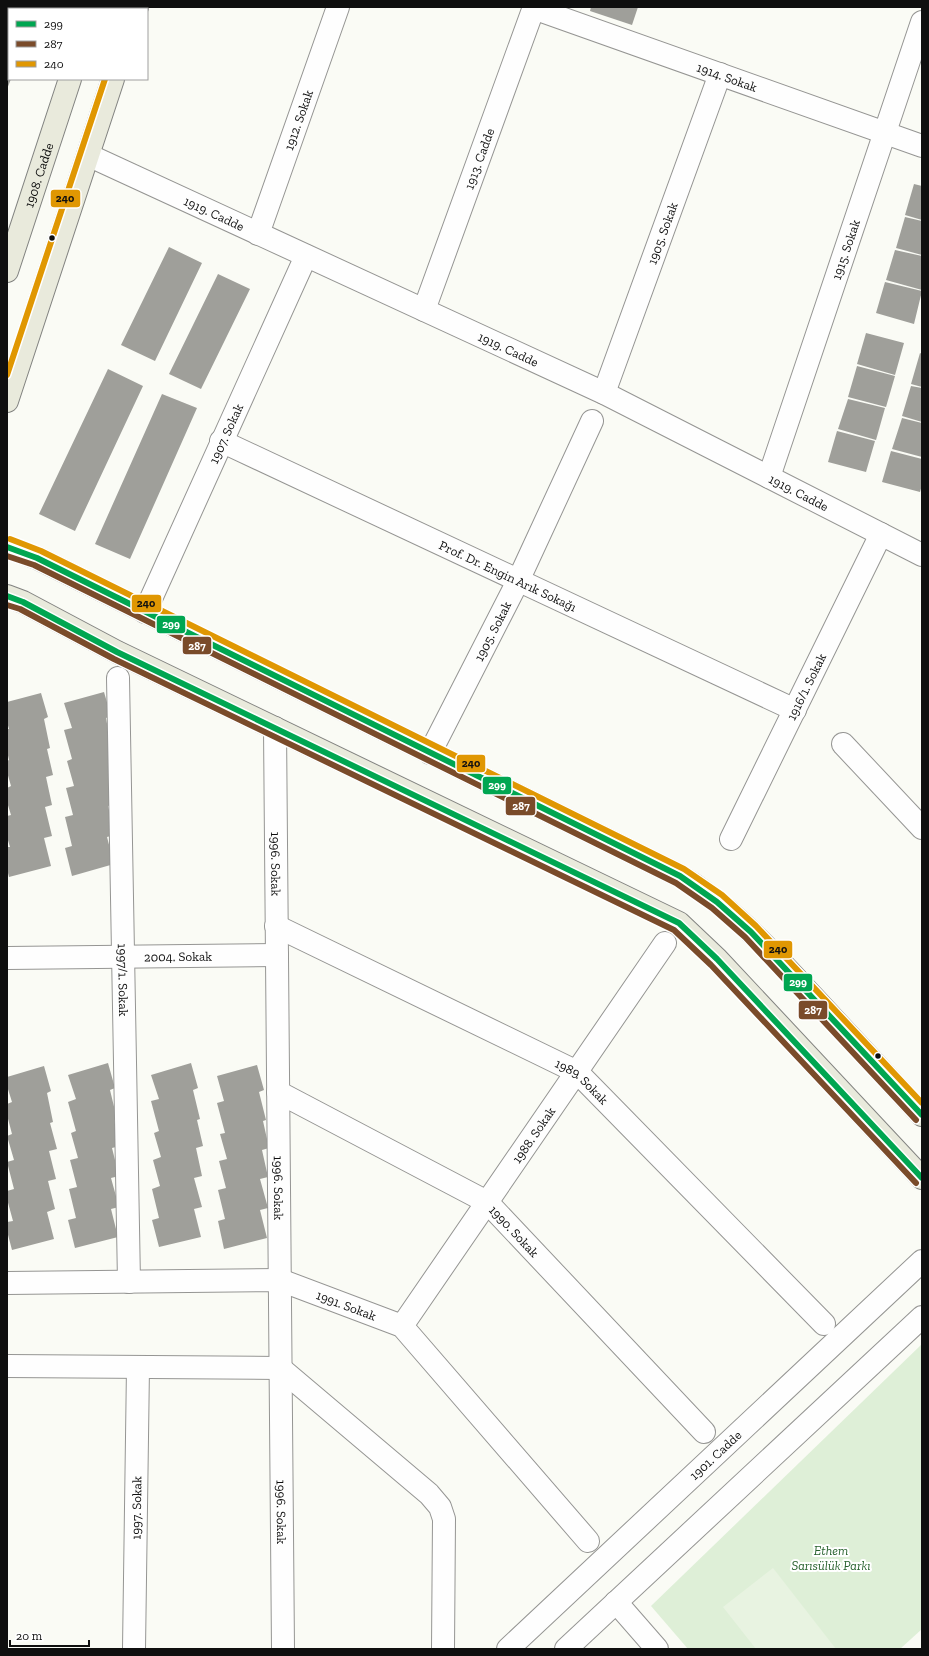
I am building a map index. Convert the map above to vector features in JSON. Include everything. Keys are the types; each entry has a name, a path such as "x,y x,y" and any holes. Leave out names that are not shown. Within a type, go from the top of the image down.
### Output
{"main road":[{"name":"1908. Cadde","path":"7,271 70,80"},
{"path":"7,401 113,80"},
{"path":"7,547 37,558 673,873 705,892 737,918 786,967 922,1115"},
{"path":"7,596 22,602 124,656 679,923 718,959 922,1178"}],"street":[{"name":"1912. Sokak","path":"258,234 338,7"},
{"name":"1914. Sokak","path":"533,7 922,146"},
{"name":"1913. Cadde","path":"424,310 533,7"},
{"name":"1915. Sokak","path":"769,477 922,22"},
{"name":"1905. Sokak","path":"604,393 720,74"},
{"name":"1919. Cadde","path":"88,155 604,393 922,555"},
{"name":"1907. Sokak","path":"145,612 221,441 306,256"},
{"name":"1905. Sokak","path":"430,753 518,581 592,421"},
{"name":"Prof. Dr. Engin Arık Sokağı","path":"221,441 794,710"},
{"name":"1916/1. Sokak","path":"731,839 881,534"},
{"name":"1997/1. Sokak","path":"118,678 128,1282"},
{"name":"1996. Sokak","path":"275,728 283,1649"},
{"path":"843,744 922,828"},
{"name":"1989. Sokak","path":"276,926 577,1072 824,1324"},
{"name":"1988. Sokak","path":"402,1326 665,943"},
{"name":"2004. Sokak","path":"7,958 277,955"},
{"name":"1990. Sokak","path":"278,1092 487,1202 704,1432"},
{"name":"1901. Cadde","path":"508,1649 922,1261"},
{"name":"1991. Sokak","path":"7,1283 280,1280 402,1326 588,1541"},
{"path":"566,1649 922,1316"},
{"path":"7,1366 280,1368 429,1494 440,1507 444,1519 443,1649"},
{"name":"1997. Sokak","path":"134,1649 138,1367"},
{"path":"616,1602 657,1649"}],"green space":[{"name":"Ethem Sarısülük Parkı","path":"922,1344 922,1629 900,1649 688,1649 651,1606"},
{"path":"773,1568 836,1649 756,1649 723,1607"}],"building":[{"path":"591,7 638,7 632,25 590,11"},
{"path":"7,38 8,62 7,62"},
{"path":"7,70 8,80 11,80 7,89"},
{"path":"914,184 922,186 922,220 905,215"},
{"path":"905,217 922,221 922,255 896,248"},
{"path":"169,247 202,263 155,361 121,345"},
{"path":"895,250 922,256 922,290 886,280"},
{"path":"218,274 250,289 201,389 169,374"},
{"path":"885,282 922,291 914,324 876,313"},
{"path":"866,333 904,343 895,375 857,364"},
{"path":"920,353 922,354 922,387 911,384"},
{"path":"857,366 895,376 886,407 848,397"},
{"path":"108,369 143,386 75,531 39,514"},
{"path":"911,386 922,388 922,422 902,416"},
{"path":"162,394 197,408 130,559 95,544"},
{"path":"848,399 885,408 876,440 838,429"},
{"path":"902,418 922,423 922,457 892,449"},
{"path":"837,431 875,441 866,472 828,462"},
{"path":"891,451 922,459 922,485 920,492 882,482"},
{"path":"104,692 111,716 106,718 116,775 109,776 115,804 108,806 115,835 107,837 114,864 72,876 65,848 72,846 65,817 73,815 66,788 74,786 67,761 72,759 64,730 72,728 64,703"},
{"path":"41,693 48,717 44,719 50,748 47,749 53,775 46,777 52,805 45,807 52,836 44,838 51,866 9,877 7,869 7,847 10,847 7,837 7,816 11,815 7,802 7,788 11,786 7,772 7,761 9,760 7,751 7,729 9,729 7,722 7,702"},
{"path":"108,1063 115,1088 110,1090 117,1119 114,1120 120,1146 112,1148 119,1176 111,1178 119,1207 111,1209 118,1237 75,1248 68,1220 76,1218 69,1189 77,1187 70,1160 78,1158 71,1133 76,1131 68,1102 76,1099 68,1075"},
{"path":"191,1063 198,1088 193,1090 200,1119 197,1120 203,1146 196,1148 202,1176 194,1178 202,1207 194,1209 201,1237 159,1247 152,1220 159,1218 152,1189 160,1186 153,1160 161,1157 154,1133 159,1131 151,1101 159,1099 151,1075"},
{"path":"257,1065 264,1090 259,1092 266,1120 263,1121 269,1148 262,1150 268,1177 260,1179 268,1208 260,1210 267,1238 224,1249 218,1221 225,1219 218,1190 226,1188 219,1161 227,1159 220,1134 225,1133 217,1103 224,1101 217,1076"},
{"path":"44,1066 51,1091 47,1093 53,1122 50,1123 57,1149 49,1151 56,1179 48,1181 55,1209 47,1212 54,1239 12,1250 7,1231 7,1222 13,1221 7,1199 7,1191 14,1189 7,1162 14,1160 7,1136 12,1134 7,1115 7,1104 12,1102 7,1086 7,1077"}],"transit line":[{"name":"240","path":"7,375 105,80"},
{"name":"240","path":"10,539 41,551 684,869 722,895 756,926 922,1103"},
{"name":"299","path":"7,547 37,558 680,876 717,902 751,932 922,1115"},
{"name":"287","path":"7,556 34,565 676,883 712,908 745,937 916,1120"},
{"name":"299","path":"7,596 23,602 117,652 679,923 717,959 922,1178"},
{"name":"287","path":"7,605 20,609 114,659 674,930 711,965 916,1183"}]}
